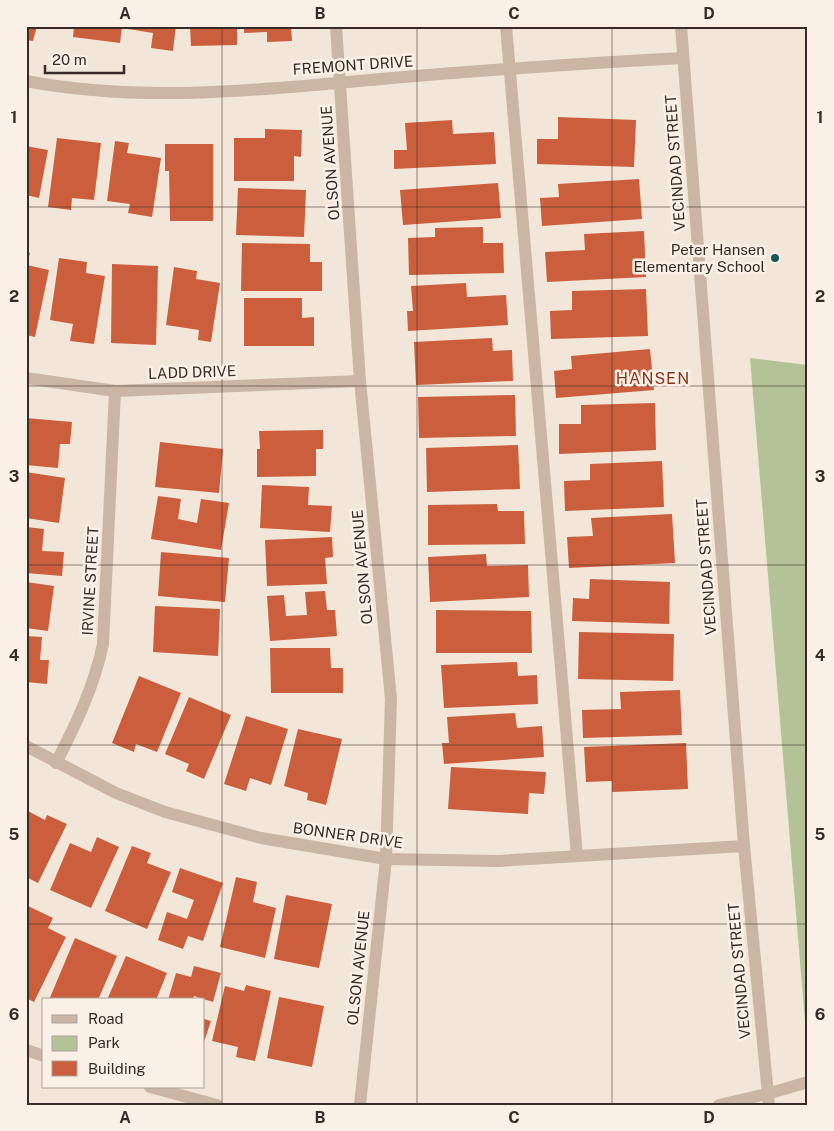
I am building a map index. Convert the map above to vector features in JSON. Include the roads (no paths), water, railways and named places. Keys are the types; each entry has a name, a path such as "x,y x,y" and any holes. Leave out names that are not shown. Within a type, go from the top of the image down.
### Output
{"street":[{"name":"OLSON AVENUE","path":"336,26 360,381 390,699 386,859 360,1105"},
{"path":"506,26 577,856"},
{"name":"VECINDAD STREET","path":"681,26 744,846 768,1100"},
{"name":"FREMONT DRIVE","path":"26,82 55,87 131,92 198,92 341,83 509,68 683,58"},
{"name":"LADD DRIVE","path":"26,378 116,391 360,381"},
{"name":"IRVINE STREET","path":"56,762 80,716 98,668 103,644 116,391"},
{"name":"BONNER DRIVE","path":"26,746 116,793 165,812 261,838 386,859 497,861 744,846"},
{"path":"26,1050 42,1055"},
{"path":"719,1105 768,1100 808,1082"},
{"path":"154,1088 217,1105"}],"place":[{"name":"Peter Hansen Elementary School","path":"775,258"}],"district":[{"name":"HANSEN","path":"653,378"}]}
